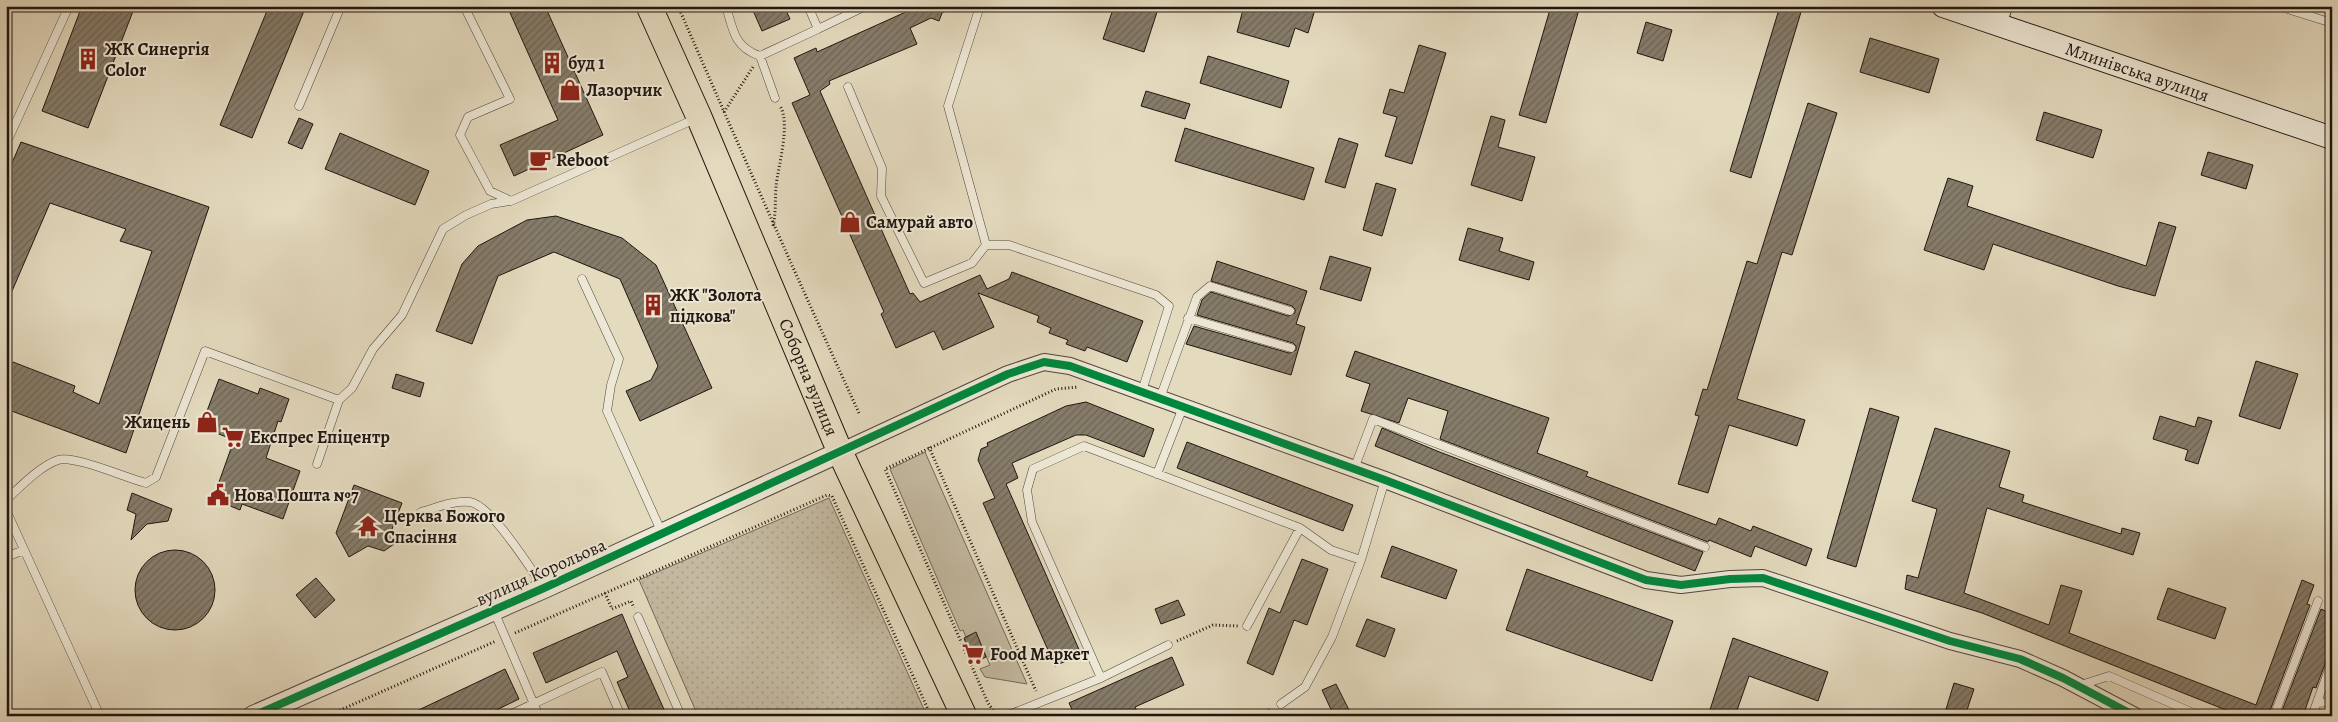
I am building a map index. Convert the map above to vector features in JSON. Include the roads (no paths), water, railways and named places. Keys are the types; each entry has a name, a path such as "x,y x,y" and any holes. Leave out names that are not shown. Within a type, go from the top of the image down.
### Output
{"main road":[{"name":"Соборна вулиця","path":"649,6 699,117 840,452 964,716"},
{"name":"Млинівська вулиця","path":"1943,6 2001,16 2332,138"}],"street":[{"path":"840,452 1008,374 1044,362 1070,366 1385,480 1646,580 1681,584 1763,578 1950,641 2020,659 2079,686 2135,716"},
{"name":"вулиця Корольова","path":"253,716 544,588 840,452"}],"lane":[{"path":"6,144 69,6"},
{"path":"299,106 341,6"},
{"path":"464,6 510,98 468,117 460,135 490,192 511,201"},
{"path":"726,6 734,36 746,51 760,56 866,6"},
{"path":"808,6 818,29"},
{"path":"980,6 948,106 986,245"},
{"path":"2278,6 2332,23"},
{"path":"760,56 776,98"},
{"path":"848,87 882,168 881,196 924,283 972,263 986,245"},
{"path":"317,464 339,400 352,388 372,349 402,315 443,229 466,215 491,204 511,201 699,117"},
{"path":"986,245 1009,245 1156,295 1169,306 1142,392"},
{"path":"582,279 619,359 611,385 607,411 662,533"},
{"path":"1160,398 1197,297 1210,286 1290,311"},
{"path":"1188,318 1292,348"},
{"path":"6,500 29,479 57,460 71,459 146,483 156,477 205,351 339,400"},
{"path":"1157,474 1183,406"},
{"path":"1354,469 1374,419 1705,547"},
{"path":"1102,678 1032,522 1027,490 1033,469 1084,446 1300,528 1331,550 1361,560"},
{"path":"1280,704 1304,687 1332,637 1361,560 1385,480"},
{"path":"421,512 460,502 473,503 484,510 504,531 544,588"},
{"path":"6,510 100,716"},
{"path":"1247,626 1300,528"},
{"path":"6,557 24,550"},
{"path":"2274,716 2318,601"},
{"path":"493,609 539,716"},
{"path":"638,617 682,716"},
{"path":"1006,716 1102,678 1168,645"},
{"path":"2312,716 2332,661"},
{"path":"507,716 602,672 622,716"},
{"path":"2079,686 2109,676 2200,716"},
{"path":"2317,703 2332,702"}],"place":[{"name":"ЖК Синергія Color","path":"88,59"},
{"name":"буд 1","path":"552,63"},
{"name":"Лазорчик","path":"570,90"},
{"name":"Reboot","path":"540,160"},
{"name":"Самурай авто","path":"850,222"},
{"name":"ЖК \"Золота підкова\"","path":"653,305"},
{"name":"Жицень","path":"207,422"},
{"name":"Експрес Епіцентр","path":"233,437"},
{"name":"Нова Пошта №7","path":"218,495"},
{"name":"Церква Божого Спасіння","path":"368,526"},
{"name":"Food Маркет","path":"973,654"}]}
